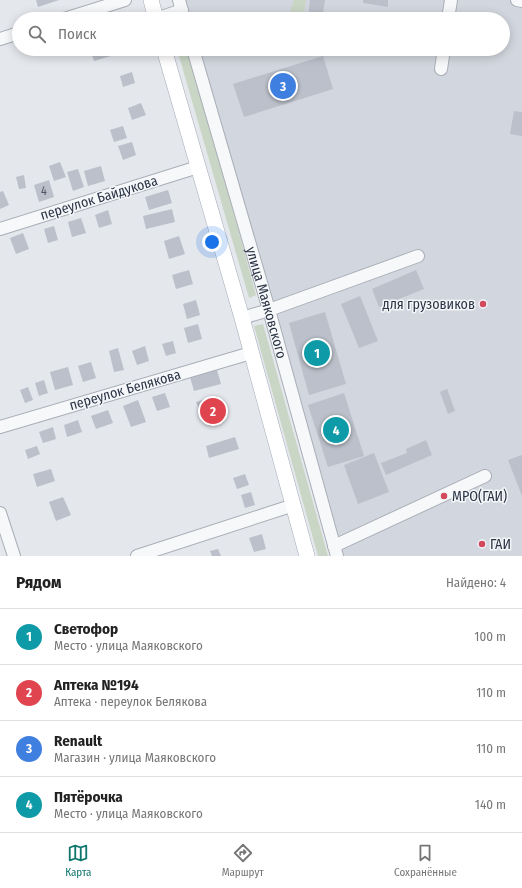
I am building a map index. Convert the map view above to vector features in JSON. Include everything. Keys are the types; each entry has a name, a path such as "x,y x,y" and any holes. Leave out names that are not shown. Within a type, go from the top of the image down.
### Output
{"main road":[{"path":"150,0 154,12"},
{"name":"улица Маяковского","path":"166,56 242,318 307,556"}],"street":[{"path":"86,12 125,0"},
{"path":"449,12 451,0"},
{"path":"517,0 522,1"},
{"path":"0,39 12,35"},
{"name":"улица Маяковского","path":"195,56 269,310 336,551"},
{"path":"441,70 443,56"},
{"name":"переулок Байдукова","path":"0,229 198,167"},
{"path":"242,318 269,310 418,256"},
{"name":"переулок Белякова","path":"0,427 251,353"},
{"path":"336,551 486,476"},
{"path":"137,556 294,505"},
{"path":"0,512 14,556"}],"shaded area":[{"path":"185,0 522,0 522,556 344,556 271,296 200,56 510,56 510,12 188,12"}],"green space":[{"path":"294,0 306,0 304,12 290,12"},
{"path":"179,56 191,56 256,295 249,298"},
{"path":"263,324 328,556 318,556 254,326"}],"building":[{"path":"36,0 59,0 38,7"},
{"path":"310,0 325,0 323,12 309,12"},
{"path":"363,0 388,0 388,7 363,3"},
{"path":"92,56 111,56 94,61"},
{"path":"323,56 333,89 244,117 233,84"},
{"path":"132,72 135,83 123,87 120,76"},
{"path":"141,103 146,115 132,120 128,108"},
{"path":"514,111 522,112 522,136 510,134"},
{"path":"123,126 127,138 114,142 110,130"},
{"path":"132,142 136,155 123,160 118,146"},
{"path":"60,162 66,177 54,181 49,166"},
{"path":"101,166 105,181 88,186 84,171"},
{"path":"78,169 84,187 73,191 67,172"},
{"path":"24,175 26,188 19,189 16,177"},
{"path":"49,180 54,197 39,202 34,185"},
{"path":"168,190 172,203 149,210 145,197"},
{"path":"3,191 9,205 0,209 0,192"},
{"path":"172,209 175,222 146,229 143,216"},
{"path":"108,210 112,224 99,228 95,215"},
{"path":"81,218 86,233 72,237 68,222"},
{"path":"54,226 58,240 48,243 44,229"},
{"path":"23,233 29,249 16,254 10,238"},
{"path":"179,236 185,254 169,259 164,241"},
{"path":"189,270 193,284 176,289 172,275"},
{"path":"416,270 424,289 379,307 372,289"},
{"path":"360,296 378,341 359,348 341,304"},
{"path":"196,300 200,315 187,319 183,304"},
{"path":"325,312 346,384 309,395 289,323"},
{"path":"198,324 202,339 188,343 184,328"},
{"path":"173,341 176,353 166,356 162,344"},
{"path":"145,346 149,361 137,365 132,351"},
{"path":"118,348 124,370 114,372 109,351"},
{"path":"91,362 96,378 83,382 78,366"},
{"path":"68,367 73,385 55,390 50,372"},
{"path":"217,370 221,384 194,391 190,377"},
{"path":"44,380 48,393 39,396 35,383"},
{"path":"28,387 33,400 25,403 20,390"},
{"path":"447,389 455,411 448,414 440,392"},
{"path":"165,393 170,407 157,411 152,397"},
{"path":"344,393 364,456 328,467 308,405"},
{"path":"217,396 224,422 209,426 204,408 199,409 196,402"},
{"path":"138,400 146,422 131,427 123,406"},
{"path":"108,410 113,423 96,429 91,416"},
{"path":"78,420 82,432 67,437 64,425"},
{"path":"53,427 56,439 43,443 39,432"},
{"path":"235,437 239,449 209,458 206,446"},
{"path":"426,440 432,455 386,475 381,463 407,453 406,449"},
{"path":"37,446 40,454 28,459 25,450"},
{"path":"374,453 389,492 358,504 344,465"},
{"path":"522,455 522,496 508,460"},
{"path":"51,469 55,481 37,487 33,474"},
{"path":"245,474 249,485 237,489 233,478"},
{"path":"251,492 255,505 245,508 241,495"},
{"path":"63,497 71,515 56,521 49,502"},
{"path":"262,534 266,549 254,552 249,538"},
{"path":"218,549 221,556 212,556 210,551"}],"place":[{"name":"Renault","path":"283,86"},
{"name":"для грузовиков","path":"483,304"},
{"name":"Светофор","path":"317,353"},
{"name":"Аптека №194","path":"213,411"},
{"name":"Пятёрочка","path":"336,430"},
{"name":"МРО(ГАИ)","path":"444,496"},
{"name":"ГАИ","path":"482,544"}]}
